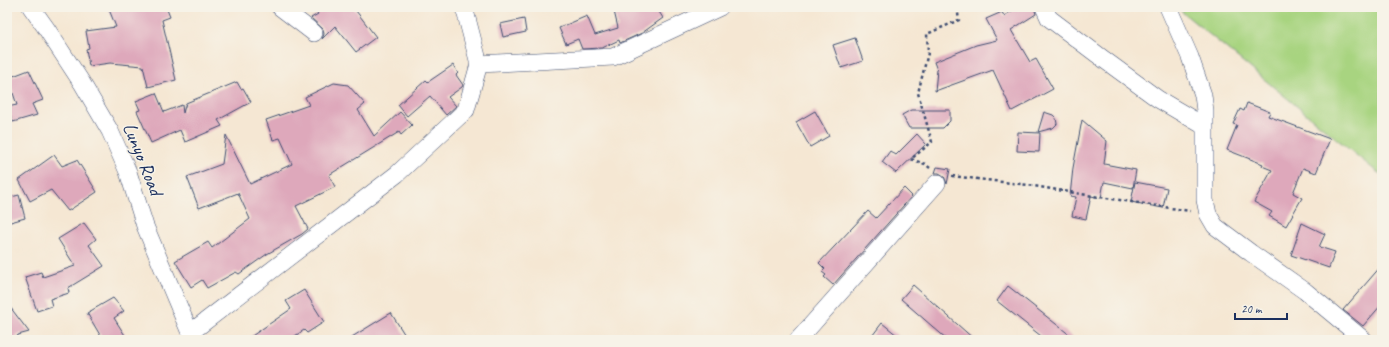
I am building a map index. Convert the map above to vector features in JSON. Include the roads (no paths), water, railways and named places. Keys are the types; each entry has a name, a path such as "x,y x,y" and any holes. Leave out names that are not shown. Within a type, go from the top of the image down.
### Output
{"street":[{"name":"Lunyo Road","path":"31,7 82,83 110,131 128,172 145,226 191,337"},
{"path":"280,7 314,33"},
{"path":"191,337 397,174 466,110 479,64 464,7"},
{"path":"479,64 613,57 720,7"},
{"path":"1044,7 1049,18 1106,61 1158,99 1204,126"},
{"path":"1168,7 1190,57 1203,95 1205,111 1205,200 1208,214 1215,226 1305,291 1364,340"},
{"path":"798,340 939,176"}]}
